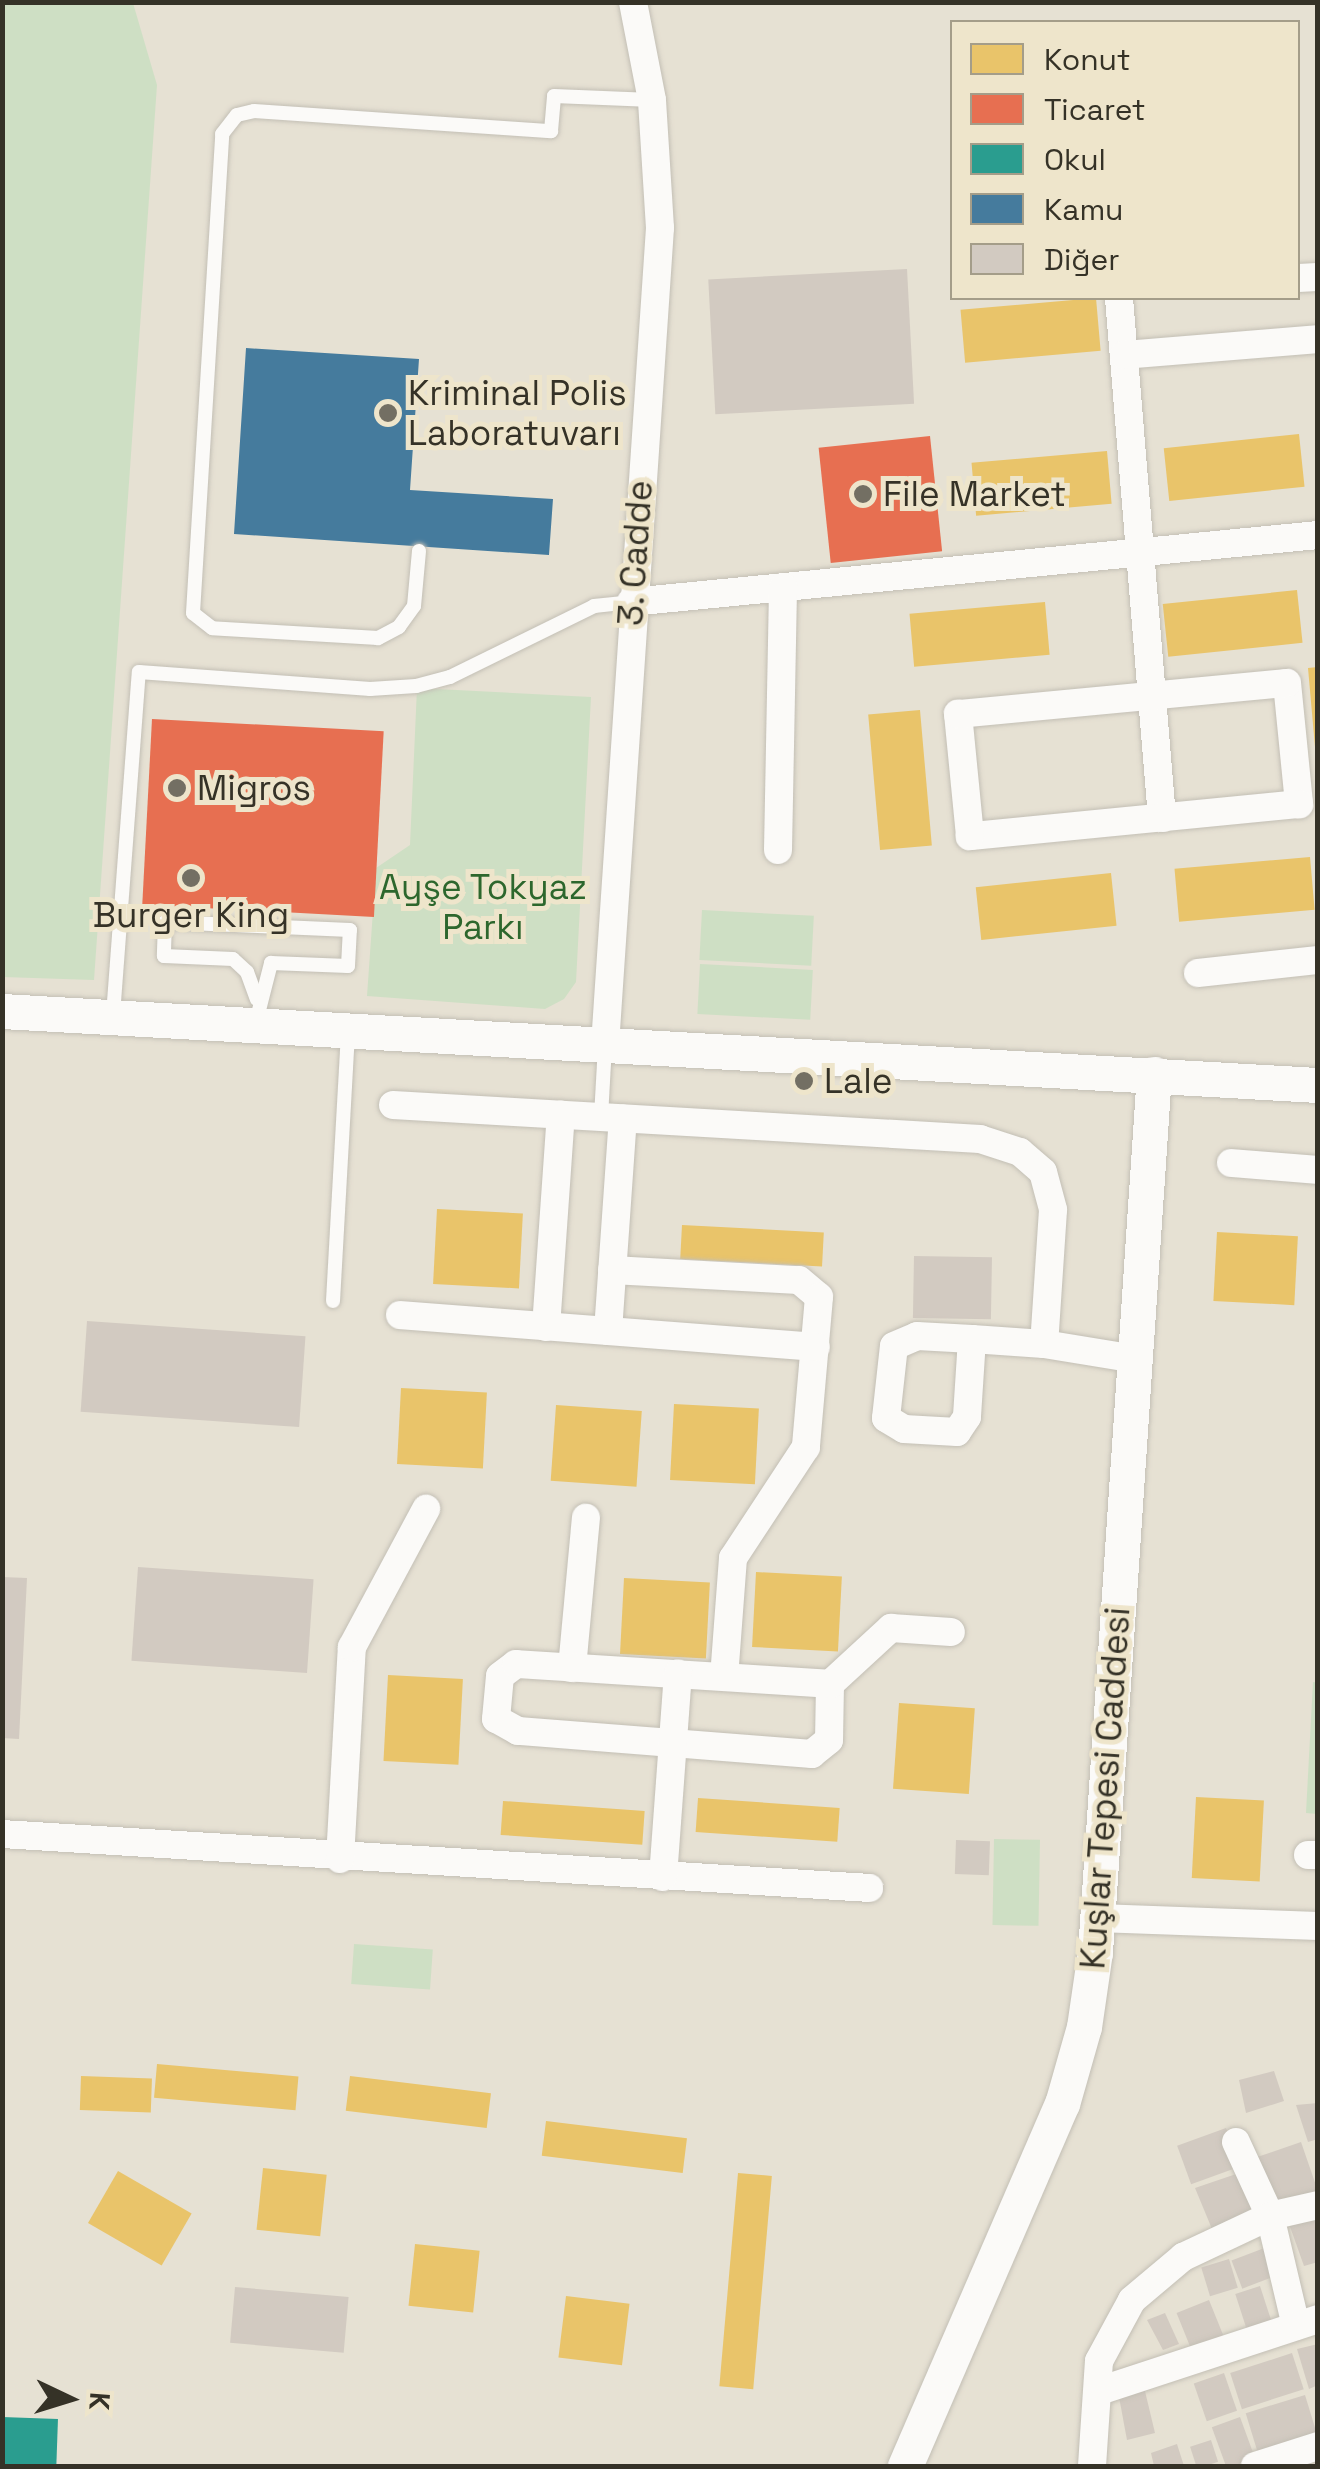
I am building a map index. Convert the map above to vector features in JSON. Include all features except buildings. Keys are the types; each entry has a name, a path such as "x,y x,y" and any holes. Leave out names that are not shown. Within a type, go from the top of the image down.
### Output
{"street":[{"name":"3. Cadde","path":"604,1044 631,602 660,228 652,100 633,2"},
{"path":"1120,300 1145,552 1162,818"},
{"path":"1124,355 1318,338"},
{"path":"631,602 1318,534"},
{"path":"778,850 783,587"},
{"path":"1288,683 1299,804 970,836 958,714 1154,696 1288,683"},
{"path":"1198,973 1318,960"},
{"path":"2,1010 114,1016 256,1011 348,1028 1318,1085"},
{"name":"Kuşlar Tepesi Caddesi","path":"904,2466 1062,2104 1084,2027 1098,1918 1154,1074"},
{"path":"393,1105 980,1140 1020,1152 1044,1172 1053,1210 1044,1344"},
{"path":"546,1326 561,1115"},
{"path":"608,1331 612,1118"},
{"path":"1231,1164 1318,1170"},
{"path":"612,1270 799,1280 820,1298 806,1447 732,1558 724,1677"},
{"path":"400,1315 816,1348"},
{"path":"972,1340 1044,1344 1136,1359"},
{"path":"340,1859 352,1647 426,1509"},
{"path":"572,1668 586,1518"},
{"path":"830,1684 829,1740 812,1754 518,1730 496,1720 500,1676 516,1664 830,1684 891,1628 951,1632"},
{"path":"663,1877 678,1674"},
{"path":"2,1834 340,1859 869,1888"},
{"path":"1098,1918 1318,1926"},
{"path":"1099,2391 1306,2322 1270,2216 1236,2142"},
{"path":"1092,2466 1100,2362 1132,2300 1183,2257 1270,2216 1318,2205"},
{"path":"1255,2466 1318,2446"}],"lane":[{"path":"418,551 414,606 399,626 378,638 212,628 193,613 222,134 237,115 254,110 551,131 554,96 652,100"},
{"path":"114,1016 138,672 399,688 450,677 594,606 631,602"},
{"path":"166,922 350,930 348,966 270,962 256,1011 247,972 233,959 164,956 166,922"},
{"path":"332,1302 348,1028"},
{"path":"604,1044 612,1118"}],"green space":[{"path":"3,2 133,3 157,85 94,980 3,977"},
{"name":"Ayşe Tokyaz Parkı","path":"417,688 591,697 576,982 564,999 545,1009 367,996 376,868 410,845"},
{"path":"702,910 814,916 811,966 699,960"},
{"path":"700,964 813,970 810,1020 697,1014"},
{"path":"1313,1682 1318,1683 1317,1814 1306,1813"},
{"path":"994,1839 1040,1840 1038,1926 992,1925"},
{"path":"354,1944 433,1950 430,1989 351,1984"}],"place":[{"name":"Kriminal Polis Laboratuvarı","path":"388,413"},
{"name":"File Market","path":"863,494"},
{"name":"Migros","path":"177,788"},
{"name":"Burger King","path":"191,878"},
{"name":"Lale","path":"804,1081"}]}
